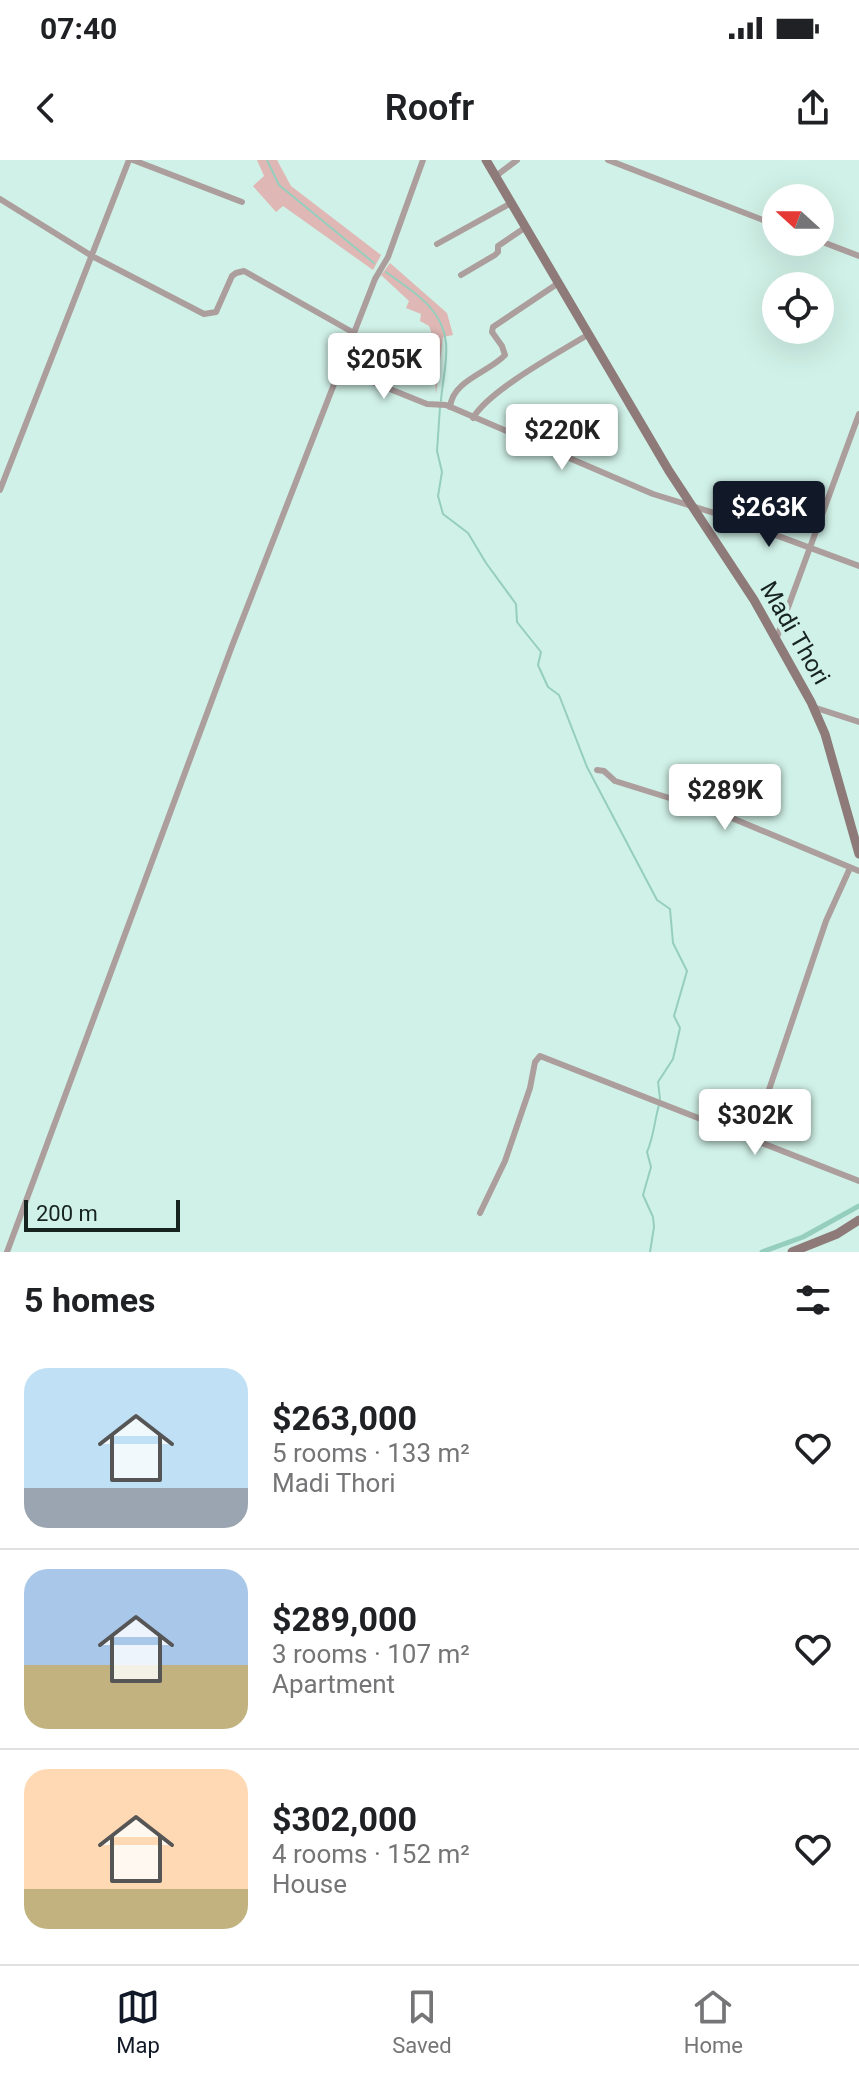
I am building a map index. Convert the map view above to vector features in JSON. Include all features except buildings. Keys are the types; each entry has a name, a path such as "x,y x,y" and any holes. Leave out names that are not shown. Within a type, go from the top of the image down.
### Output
{"main road":[{"name":"Madi Thori","path":"486,160 689,504 726,555 795,670 825,734 859,854"},
{"path":"792,1252 837,1234 859,1220"}],"street":[{"path":"0,490 131,160 242,202"},
{"path":"7,1252 232,646 375,279 388,257 423,160"},
{"path":"496,176 517,160"},
{"path":"608,160 762,220"},
{"path":"0,199 92,256 204,314 216,312 232,276 244,271 354,333"},
{"path":"437,244 511,203"},
{"path":"461,275 498,253 497,246 526,227"},
{"path":"834,246 859,256"},
{"path":"448,406 461,386 505,355 492,332 493,327 557,284"},
{"path":"473,418 485,404 524,374 589,334"},
{"path":"340,369 435,406 448,406 653,494 689,504 859,566"},
{"path":"776,640 859,414"},
{"path":"813,707 859,722"},
{"path":"597,770 604,771 615,781 727,816 859,871"},
{"path":"752,1140 826,921 850,868"},
{"path":"480,1213 505,1161 540,1056 859,1181"}],"shaded area":[{"path":"257,160 277,160 291,186 381,255 373,270 283,206 276,212 253,186 264,176"},
{"path":"390,263 447,313 453,335 443,337 436,394 431,331 420,321 421,314 406,308 409,301 381,275"}],"waterway":[{"path":"267,160 279,185 374,263"},
{"path":"386,272 433,310 444,331 446,365 441,401"},
{"path":"440,407 437,451 442,472 438,496 443,514 468,533 516,604 517,622 541,652 538,665 548,687 559,695 587,767 657,900 670,909 673,943 687,971 674,1016 680,1028 673,1059 658,1082 660,1099"},
{"path":"650,1252 653,1217 643,1195 651,1167 647,1152 659,1105"},
{"path":"762,1252 803,1237 859,1206"}]}
